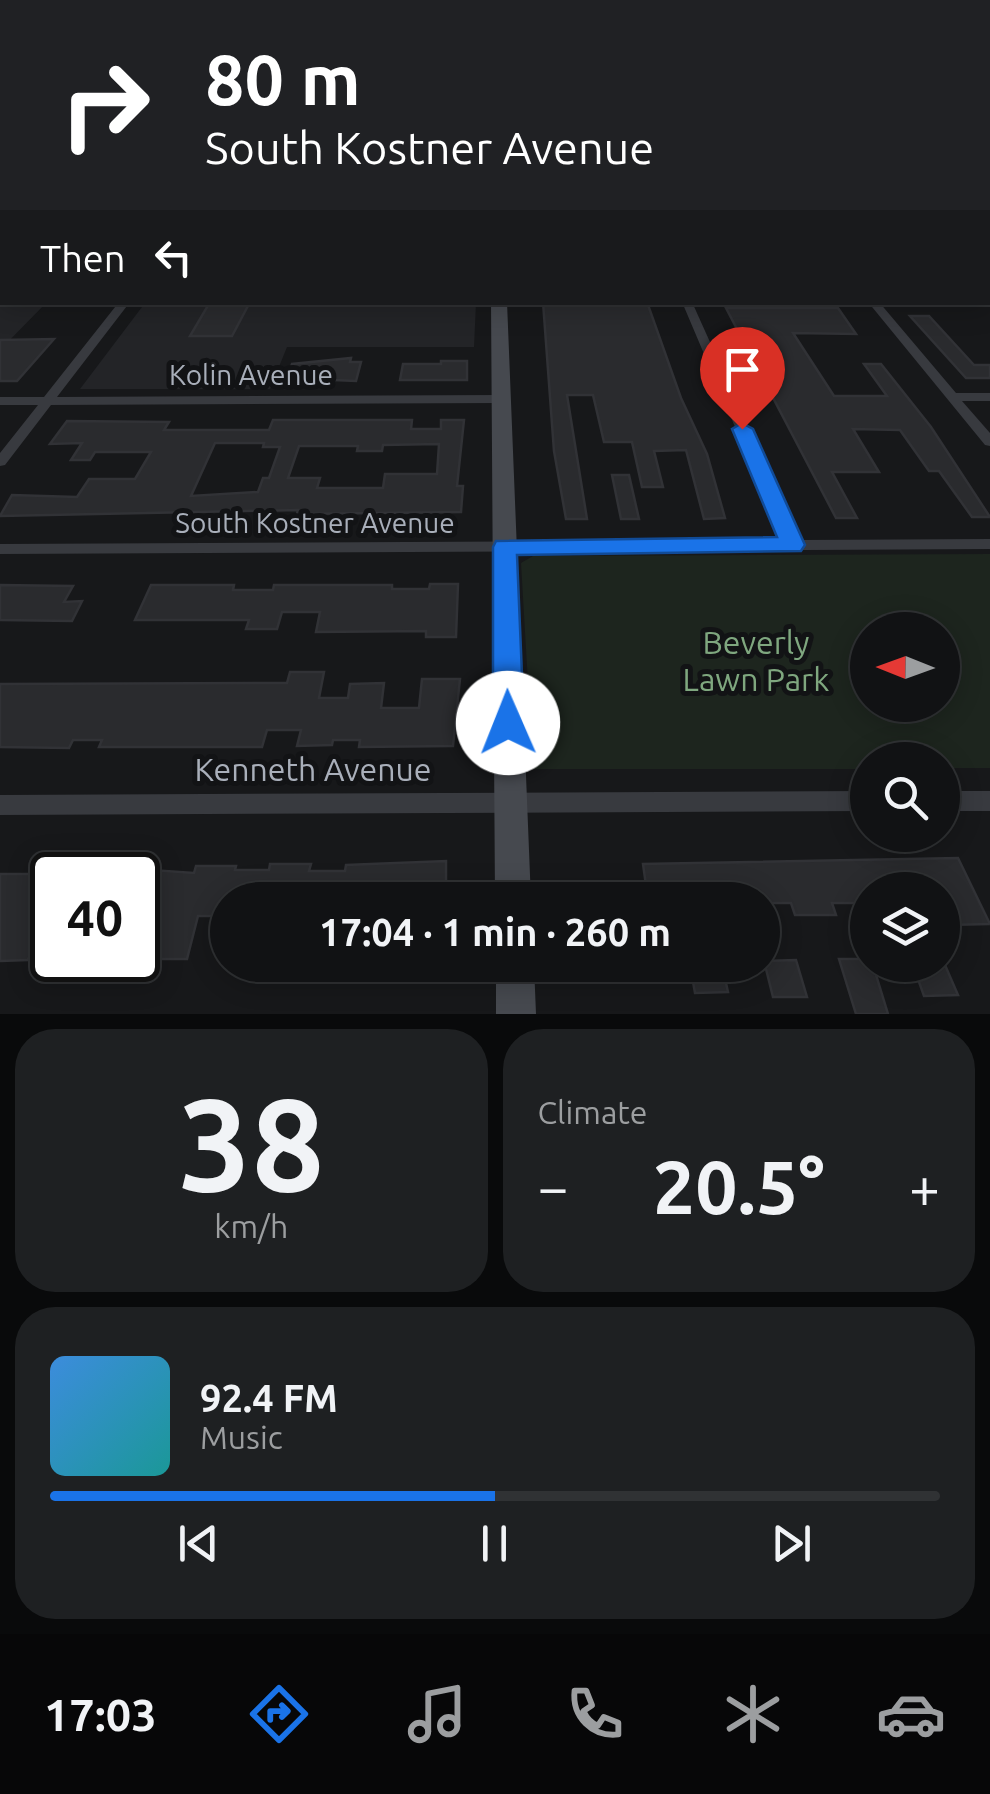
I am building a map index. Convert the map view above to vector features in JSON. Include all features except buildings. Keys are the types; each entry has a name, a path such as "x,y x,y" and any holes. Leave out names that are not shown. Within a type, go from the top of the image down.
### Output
{"street":[{"path":"0,462 123,305"},
{"path":"499,305 512,882"},
{"path":"689,305 792,545"},
{"path":"875,305 990,442"},
{"path":"952,397 990,397"},
{"name":"Kolin Avenue","path":"0,401 502,399"},
{"name":"South Kostner Avenue","path":"0,550 990,544"},
{"name":"Kenneth Avenue","path":"0,805 850,801"},
{"path":"960,801 990,801"},
{"path":"515,982 516,1014"}],"shaded area":[{"path":"0,305 44,305 0,350"},
{"path":"143,305 476,305 474,347 287,347 270,389 80,389"}],"green space":[{"name":"Beverly Lawn Park","path":"990,554 990,768 960,768 960,742 850,742 850,769 533,769 521,563 533,556"}],"route":[{"path":"508,723 505,547 792,545 742,429"}]}
